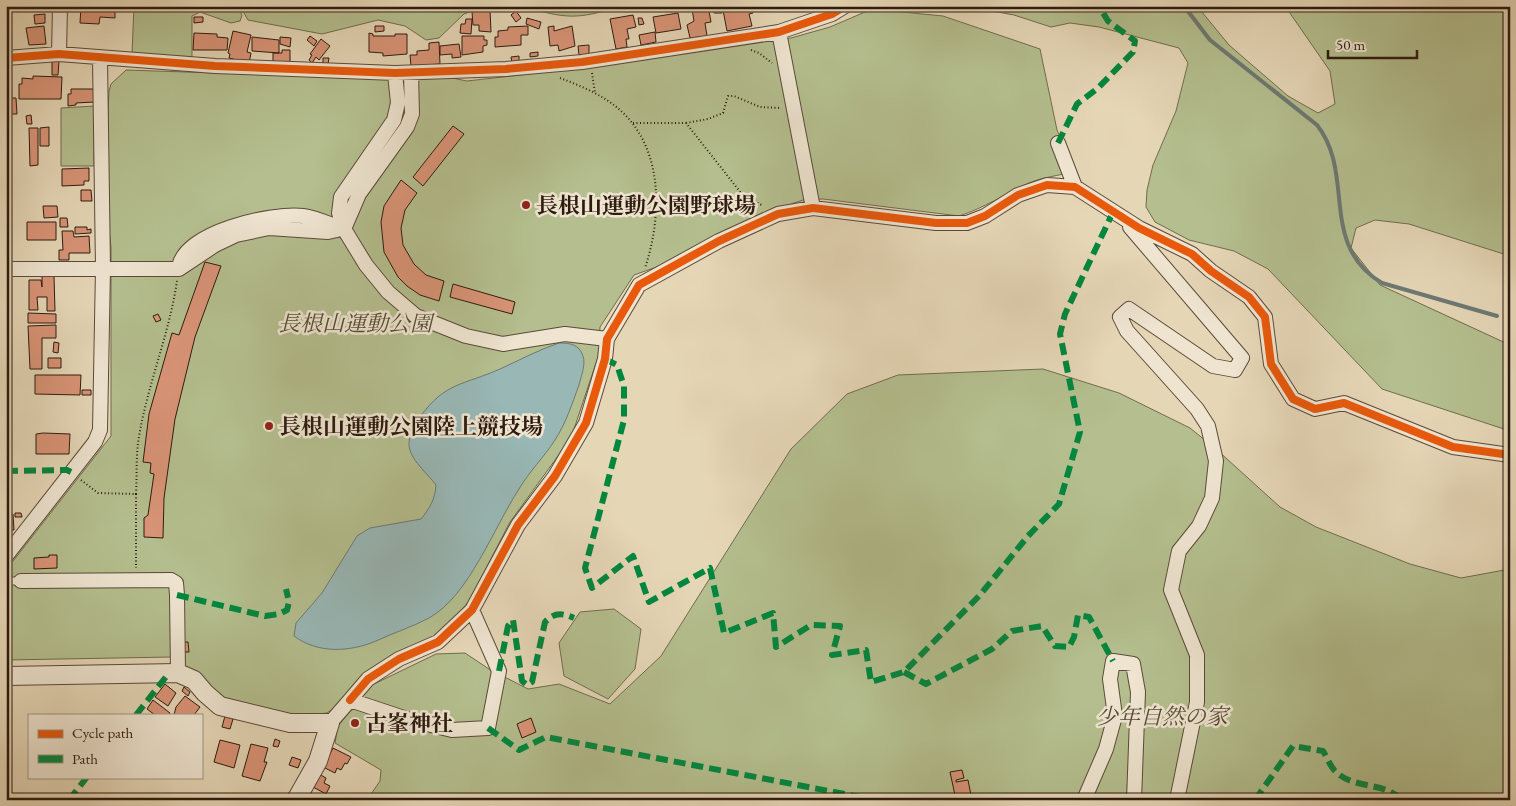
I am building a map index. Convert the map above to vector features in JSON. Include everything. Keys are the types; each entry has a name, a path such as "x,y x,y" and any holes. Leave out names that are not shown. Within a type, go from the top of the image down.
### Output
{"street":[{"path":"59,54 60,6"},
{"path":"6,58 59,54 100,58 396,73 506,69 582,62 779,32 832,14 845,6"},
{"path":"779,32 812,208"},
{"path":"6,556 95,442 100,430 103,268 100,58"},
{"path":"396,73 398,102 394,120 341,197 339,213 344,229 366,265 388,292 416,316 466,336 503,344 565,334 607,339"},
{"path":"344,229 359,194 407,127 412,108 411,73"},
{"path":"1058,143 1075,187"},
{"path":"296,800 318,761 330,723 368,679 399,660 438,642 472,610 518,525 555,476 586,423 605,359 607,339 639,285 719,241 778,214 812,208 936,223 967,223 985,216 1018,195 1046,185 1075,187 1114,210 1139,228 1192,254 1211,271 1249,297 1265,317 1271,364 1293,400 1315,409 1344,404 1453,446 1510,455"},
{"path":"1114,210 1223,333 1242,358 1235,370 1214,366 1129,309 1120,317 1127,331 1197,409 1208,426 1216,461 1212,498 1200,526 1179,550 1171,590 1197,655 1197,702 1177,800"},
{"path":"6,269 179,269 183,258 196,244 238,225 264,217 304,216 344,229"},
{"path":"21,581 171,580 176,583 178,673"},
{"path":"350,700 410,720 452,730 488,728 498,671 472,610"},
{"path":"1084,800 1106,749 1116,716 1110,679 1113,661 1133,664 1138,692 1134,800"},
{"path":"6,676 178,673 194,680 220,706 290,723 330,723"}],"lane":[{"path":"6,581 21,581"}],"path":[{"path":"751,50 770,60 774,66"},
{"path":"592,71 595,93"},
{"path":"562,74 552,75 595,93 620,110 633,123 647,150 658,202 656,227 639,285"},
{"path":"633,123 686,123 708,119 723,113 728,96 734,96 760,107 784,108"},
{"path":"686,123 741,193 778,214"},
{"path":"136,580 138,444 149,393 174,303 179,269"},
{"path":"71,472 98,493 136,494"}],"green space":[{"path":"134,6 237,6 242,15 240,21 231,23 200,12 192,16 192,58 132,54"},
{"path":"240,6 485,6 464,14 439,38 426,40 405,26 378,20 322,34 248,20"},
{"path":"523,6 620,6 593,14 572,16"},
{"path":"964,6 1197,6 1229,45 1288,96 1318,113 1335,104 1330,71 1285,6 1510,6 1510,256 1409,224 1375,220 1356,228 1351,248 1380,285 1510,345 1510,431 1382,389 1268,269 1234,251 1189,240 1155,222 1146,207 1147,190 1153,165 1176,111 1188,63 1179,48 1099,27 1070,23 1051,27 1014,15"},
{"name":"長根山運動公園","path":"872,9 943,16 1040,49 1057,130 1074,171 1029,183 986,205 959,216 823,199 803,200 764,213 665,264 634,275 600,327 599,354 571,438 510,522 469,601 452,621 435,636 327,713 292,717 228,700 172,657 6,660 6,570 111,436 111,247 109,229 103,214 109,91 111,84 126,70 366,78 452,78 467,81 547,72 736,43 791,38 830,27"},
{"path":"95,106 94,166 61,166 61,108"},
{"name":"少年自然の家","path":"1043,369 1119,393 1190,428 1280,507 1316,527 1410,564 1461,578 1510,569 1510,800 367,800 380,781 381,770 335,743 338,726 372,685 436,654 465,653 489,669 528,689 559,684 610,704 661,656 791,449 847,394 898,375"},
{"path":"614,609 641,629 635,669 608,699 564,676 559,643 580,612"}],"water":[{"path":"559,343 577,347 584,359 584,367 579,385 569,413 555,440 523,483 480,560 456,594 443,608 429,618 366,645 345,649 324,648 303,642 294,636 296,623 322,593 357,536 370,528 421,519 429,507 436,485 415,461 409,444 414,427 429,406 438,397 456,386"}],"building":[{"path":"81,6 115,6 115,18 100,17 99,24 80,23"},
{"path":"501,6 508,6 509,10 501,11"},
{"path":"708,6 711,22 705,23 707,36 690,38 687,25 694,21 692,9"},
{"path":"713,6 721,6 722,13 714,13"},
{"path":"739,6 752,6 753,13 749,14 752,26 727,31 723,10"},
{"path":"490,10 491,32 479,31 479,25 473,25 472,12"},
{"path":"516,11 521,18 516,22 511,15"},
{"path":"678,13 681,29 656,33 653,17"},
{"path":"45,14 45,23 35,24 34,15"},
{"path":"633,15 636,27 627,29 629,39 626,39 627,47 616,49 610,19"},
{"path":"194,17 203,17 203,22 194,23"},
{"path":"527,18 541,22 539,29 526,24"},
{"path":"638,18 642,18 644,24 639,25"},
{"path":"466,19 472,19 471,34 460,33 461,24 465,24"},
{"path":"44,26 46,44 29,45 26,28"},
{"path":"375,26 384,26 384,31 375,32"},
{"path":"528,26 528,35 521,35 521,45 495,47 495,37 498,37 498,31 508,30 508,27"},
{"path":"554,26 554,31 572,26 575,46 559,51 558,45 550,46 548,27"},
{"path":"233,31 251,35 247,52 251,53 249,63 229,58 230,54 228,53"},
{"path":"655,32 656,42 641,45 639,35"},
{"path":"194,33 217,34 217,37 228,38 227,50 193,50"},
{"path":"369,33 373,34 373,36 407,34 407,54 383,56 383,53 369,52"},
{"path":"310,36 317,41 314,46 307,40"},
{"path":"462,36 484,36 484,40 487,40 487,45 483,46 483,52 462,55"},
{"path":"252,37 279,40 279,53 252,51"},
{"path":"280,37 291,38 290,47 280,44"},
{"path":"321,39 330,46 319,60 316,57 312,63 309,60 312,55 310,54"},
{"path":"439,42 440,64 411,66 410,55 417,55 417,51 429,50 429,43"},
{"path":"459,44 461,57 452,58 452,54 440,55 440,46"},
{"path":"589,45 589,54 579,55 578,46"},
{"path":"282,50 290,50 290,63 273,62 273,53 282,53"},
{"path":"538,52 538,56 530,57 530,53"},
{"path":"519,56 519,62 512,63 511,57"},
{"path":"323,58 329,58 328,64 323,64"},
{"path":"52,61 59,61 58,75 52,75"},
{"path":"33,76 62,77 61,99 19,99 19,84 22,84 22,78 33,79"},
{"path":"71,89 94,89 94,102 76,103 76,105 68,106 68,94 71,94"},
{"path":"6,98 16,98 17,114 6,114"},
{"path":"31,115 32,124 27,124 26,116"},
{"path":"453,126 464,134 423,186 413,177"},
{"path":"49,127 49,146 40,146 40,128"},
{"path":"29,128 38,128 38,165 30,166"},
{"path":"89,168 89,181 84,181 84,185 62,186 62,169"},
{"path":"401,180 417,193 405,210 401,228 403,245 414,264 426,275 444,281 439,301 420,295 407,286 398,277 384,252 381,222 384,206"},
{"path":"81,190 91,190 92,201 81,201"},
{"path":"43,206 57,206 58,217 44,218"},
{"path":"60,218 67,218 68,227 60,227"},
{"path":"27,222 56,222 56,240 27,240"},
{"path":"75,227 87,227 87,230 91,229 91,233 75,234"},
{"path":"62,231 73,231 74,237 89,236 90,253 69,253 69,260 59,260 59,250 63,250"},
{"path":"6,248 9,248 10,259 6,259"},
{"path":"205,262 221,266 195,337 175,419 164,498 163,538 144,537 144,518 148,515 154,474 150,473 151,463 143,462 149,414 172,333 179,335"},
{"path":"42,276 54,276 55,311 47,311 47,297 37,297 38,310 29,310 29,280 41,280 42,287"},
{"path":"453,284 515,302 512,314 450,297"},
{"path":"28,313 56,314 56,323 28,323"},
{"path":"158,314 161,320 156,322 153,316"},
{"path":"56,325 56,338 42,338 42,369 30,369 28,326"},
{"path":"54,342 59,343 58,353 53,352"},
{"path":"48,358 61,358 61,368 48,368"},
{"path":"35,375 81,375 80,395 35,394"},
{"path":"82,390 91,390 91,395 82,395"},
{"path":"36,434 70,434 69,454 36,454"},
{"path":"15,513 21,513 22,517 15,517"},
{"path":"6,514 13,514 14,530 6,530"},
{"path":"49,555 57,555 57,568 34,569 34,558 49,557"},
{"path":"183,642 188,642 189,652 183,652"},
{"path":"165,684 176,693 168,706 155,697"},
{"path":"184,687 190,692 188,696 182,691"},
{"path":"185,696 200,707 195,714 174,714 176,707"},
{"path":"153,700 170,713 154,714 147,709"},
{"path":"225,716 233,719 230,729 222,727"},
{"name":"古峯神社","path":"355,718 361,724 355,729 349,723"},
{"path":"531,718 536,732 522,738 517,724"},
{"path":"275,739 280,741 278,747 273,746"},
{"path":"220,740 240,745 234,768 214,762"},
{"path":"251,744 268,748 264,762 267,762 260,781 242,776"},
{"path":"333,748 351,757 341,770 337,768 335,773 323,767"},
{"path":"292,757 301,760 298,768 289,765"},
{"path":"962,770 964,778 956,780 956,782 968,780 972,800 956,800 950,772"},
{"path":"319,774 326,778 324,783 330,786 326,794 313,787"}],"waterway":[{"path":"1184,6 1210,40 1317,125 1328,144 1335,165 1340,208 1350,249 1362,267 1382,283 1497,316"}],"marked path":[{"path":"1058,143 1077,104 1098,88 1133,52 1135,41 1108,21 1099,6"},
{"path":"605,359 617,365 624,386 624,420 585,568 592,588 633,556 649,602 710,568 724,633 773,613 776,647 811,625 840,626 832,655 866,650 871,682 904,672 980,595 1028,536 1059,504 1080,432 1060,334 1065,314 1114,210"},
{"path":"6,471 67,470 71,472"},
{"path":"177,595 265,616 279,614 287,610 289,602 286,589"},
{"path":"499,671 508,626 513,620 522,681 527,685 532,682 545,622 552,616 559,614 574,618"},
{"path":"904,672 926,684 992,649 1012,631 1042,626 1055,646 1069,647 1074,637 1078,615 1089,617 1113,661"},
{"path":"137,714 169,673"},
{"path":"488,728 519,750 546,737 876,800"},
{"path":"1255,800 1293,746 1323,751 1333,769 1343,777 1351,781 1387,790 1402,800"},
{"path":"69,800 86,778"}],"cycle path":[{"path":"6,58 59,54 215,66 395,73 506,69 582,62 779,32 832,14 845,6"},
{"path":"350,700 368,679 399,659 438,642 472,610 518,525 555,476 586,423 605,359 607,339 639,285 719,241 778,214 813,208 936,223 967,223 985,216 1018,195 1047,185 1075,187 1139,228 1192,254 1211,271 1249,297 1265,317 1271,364 1293,399 1315,409 1344,403 1453,447 1510,455"}],"place":[{"name":"長根山運動公園野球場","path":"526,205"},
{"name":"長根山運動公園陸上競技場","path":"269,426"},
{"name":"古峯神社","path":"355,723"}]}
